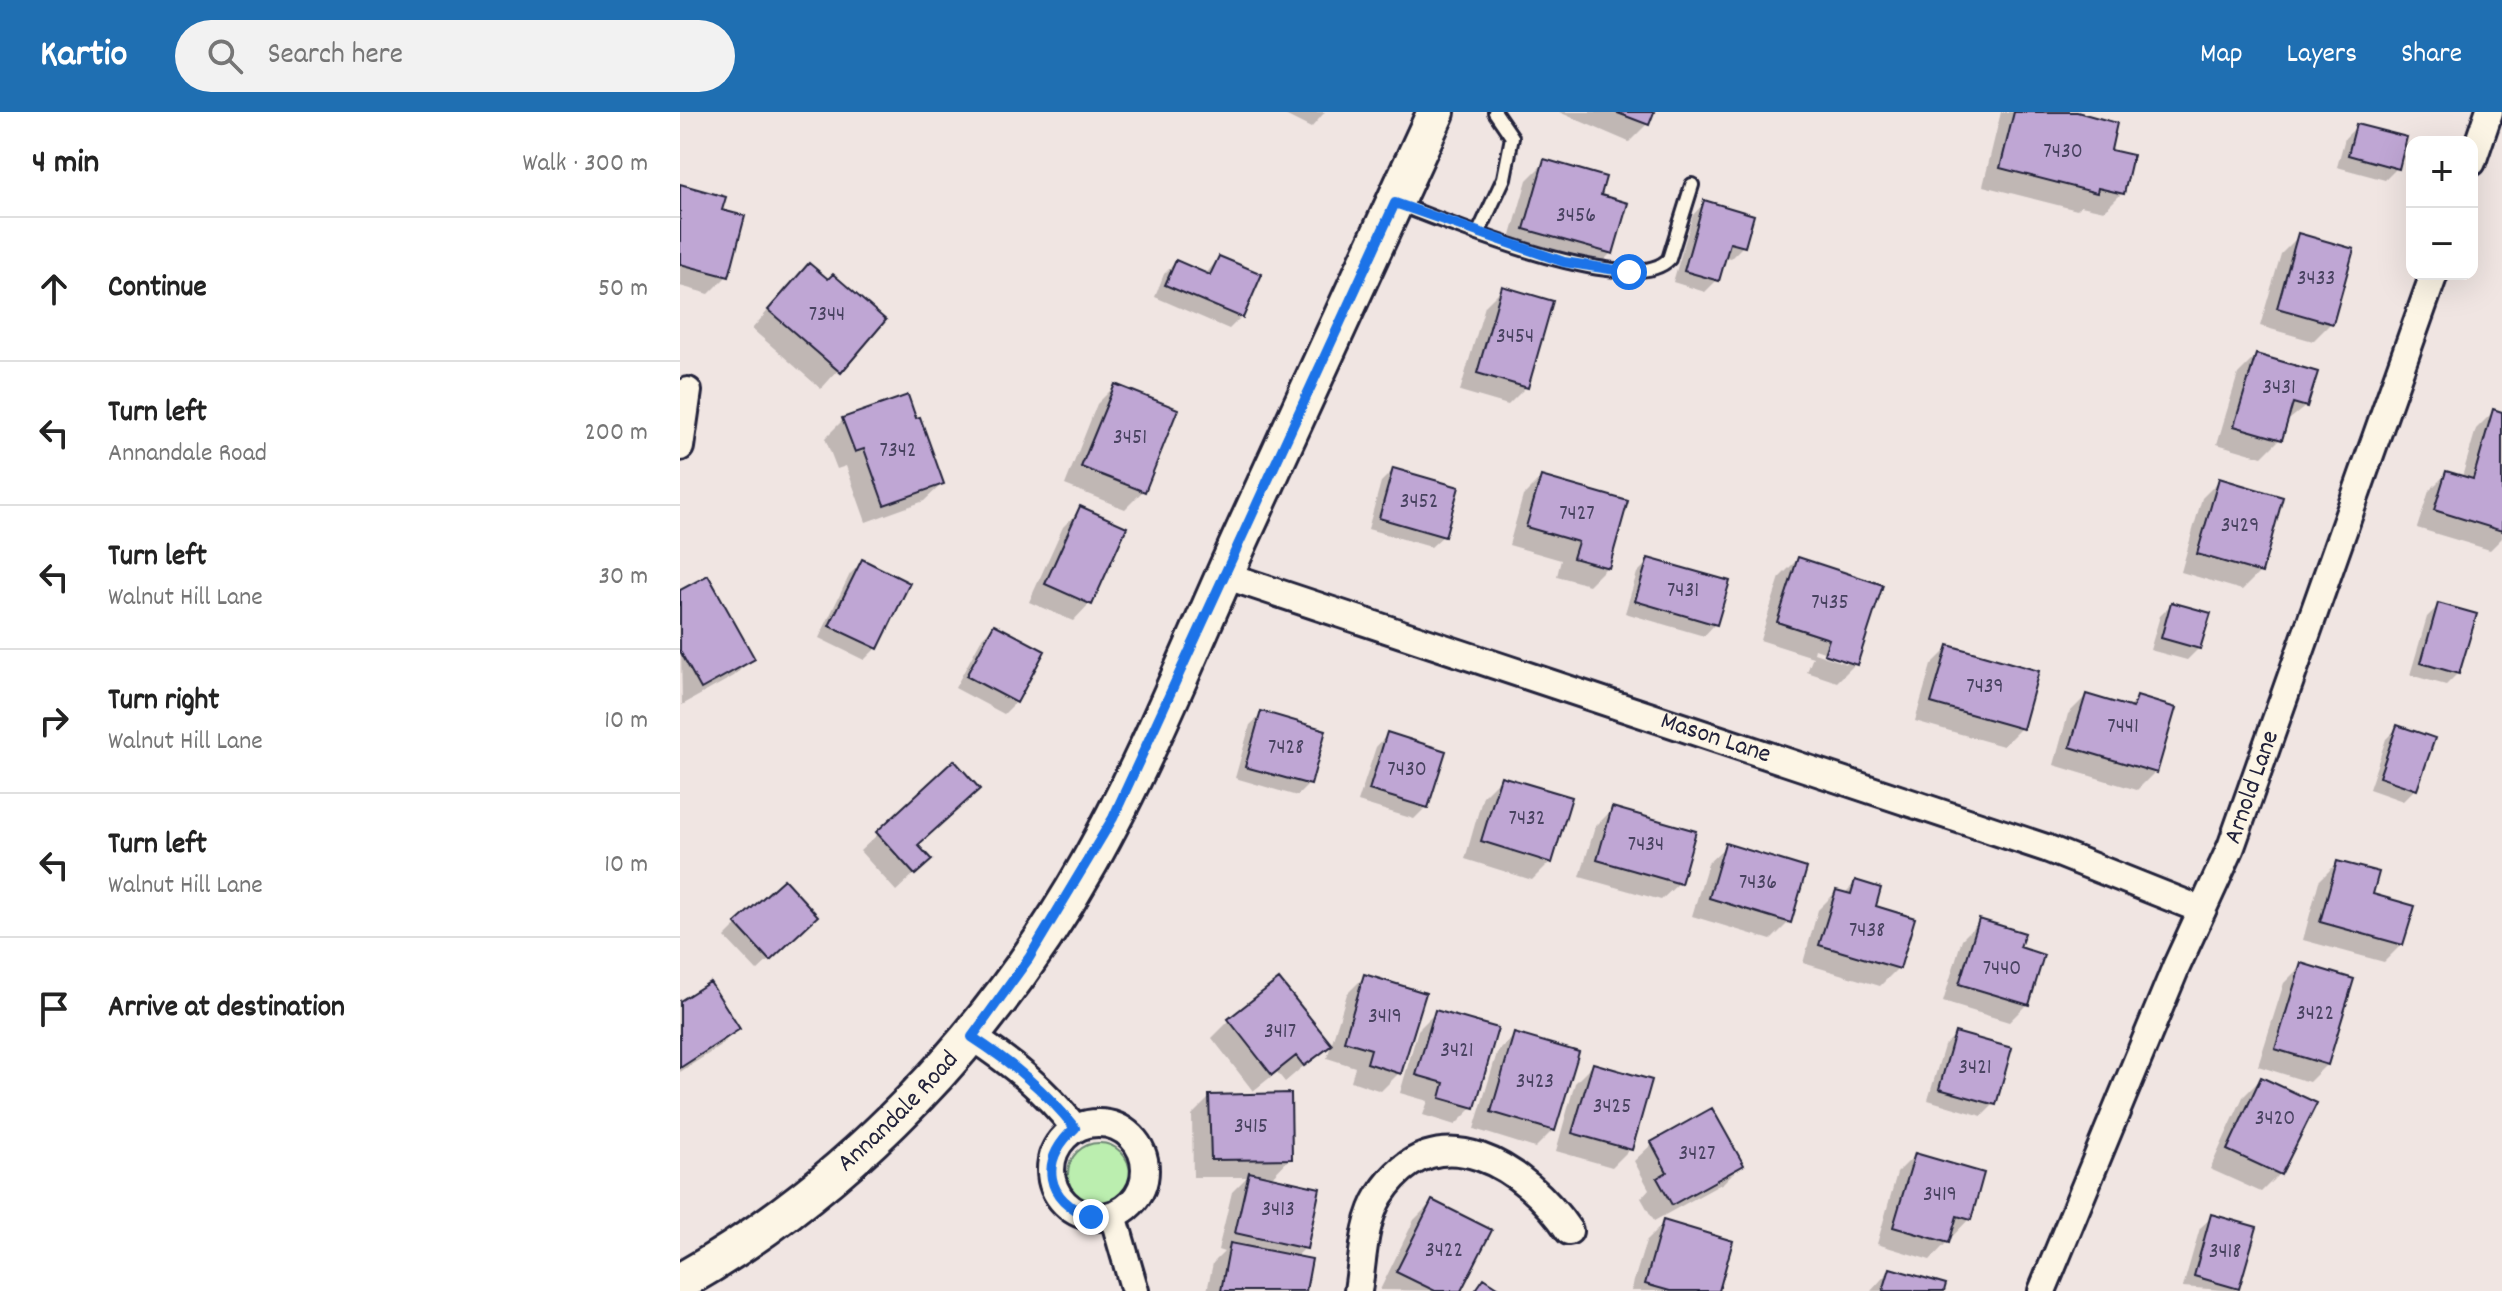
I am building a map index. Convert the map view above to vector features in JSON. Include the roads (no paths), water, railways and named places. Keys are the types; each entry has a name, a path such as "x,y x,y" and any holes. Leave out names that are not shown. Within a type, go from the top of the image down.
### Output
{"main road":[{"name":"Annandale Road","path":"680,1282 784,1212 868,1143 972,1037 1029,958 1088,866 1164,710 1436,112"}],"street":[{"path":"2478,144 2489,112"},
{"name":"Arnold Lane","path":"2042,1291 2253,788 2432,280"},
{"path":"680,447 688,391"},
{"name":"Mason Lane","path":"1224,575 2046,848 2202,910"},
{"path":"972,1037 1011,1062 1050,1096 1075,1128"},
{"path":"1097,1122 1115,1126 1130,1135 1142,1153 1145,1171 1141,1190 1128,1206 1113,1215 1091,1217 1073,1210 1059,1197 1052,1180 1051,1160 1059,1143 1075,1128 1097,1122"},
{"path":"1358,1291 1369,1220 1380,1195 1408,1167 1442,1153 1465,1152 1497,1163 1526,1181 1550,1202 1569,1231"},
{"path":"1113,1215 1135,1291"}],"lane":[{"path":"1478,234 1504,178 1512,137 1495,112"},
{"path":"1395,203 1564,262 1629,272 1661,267 1669,259 1692,185"}]}
